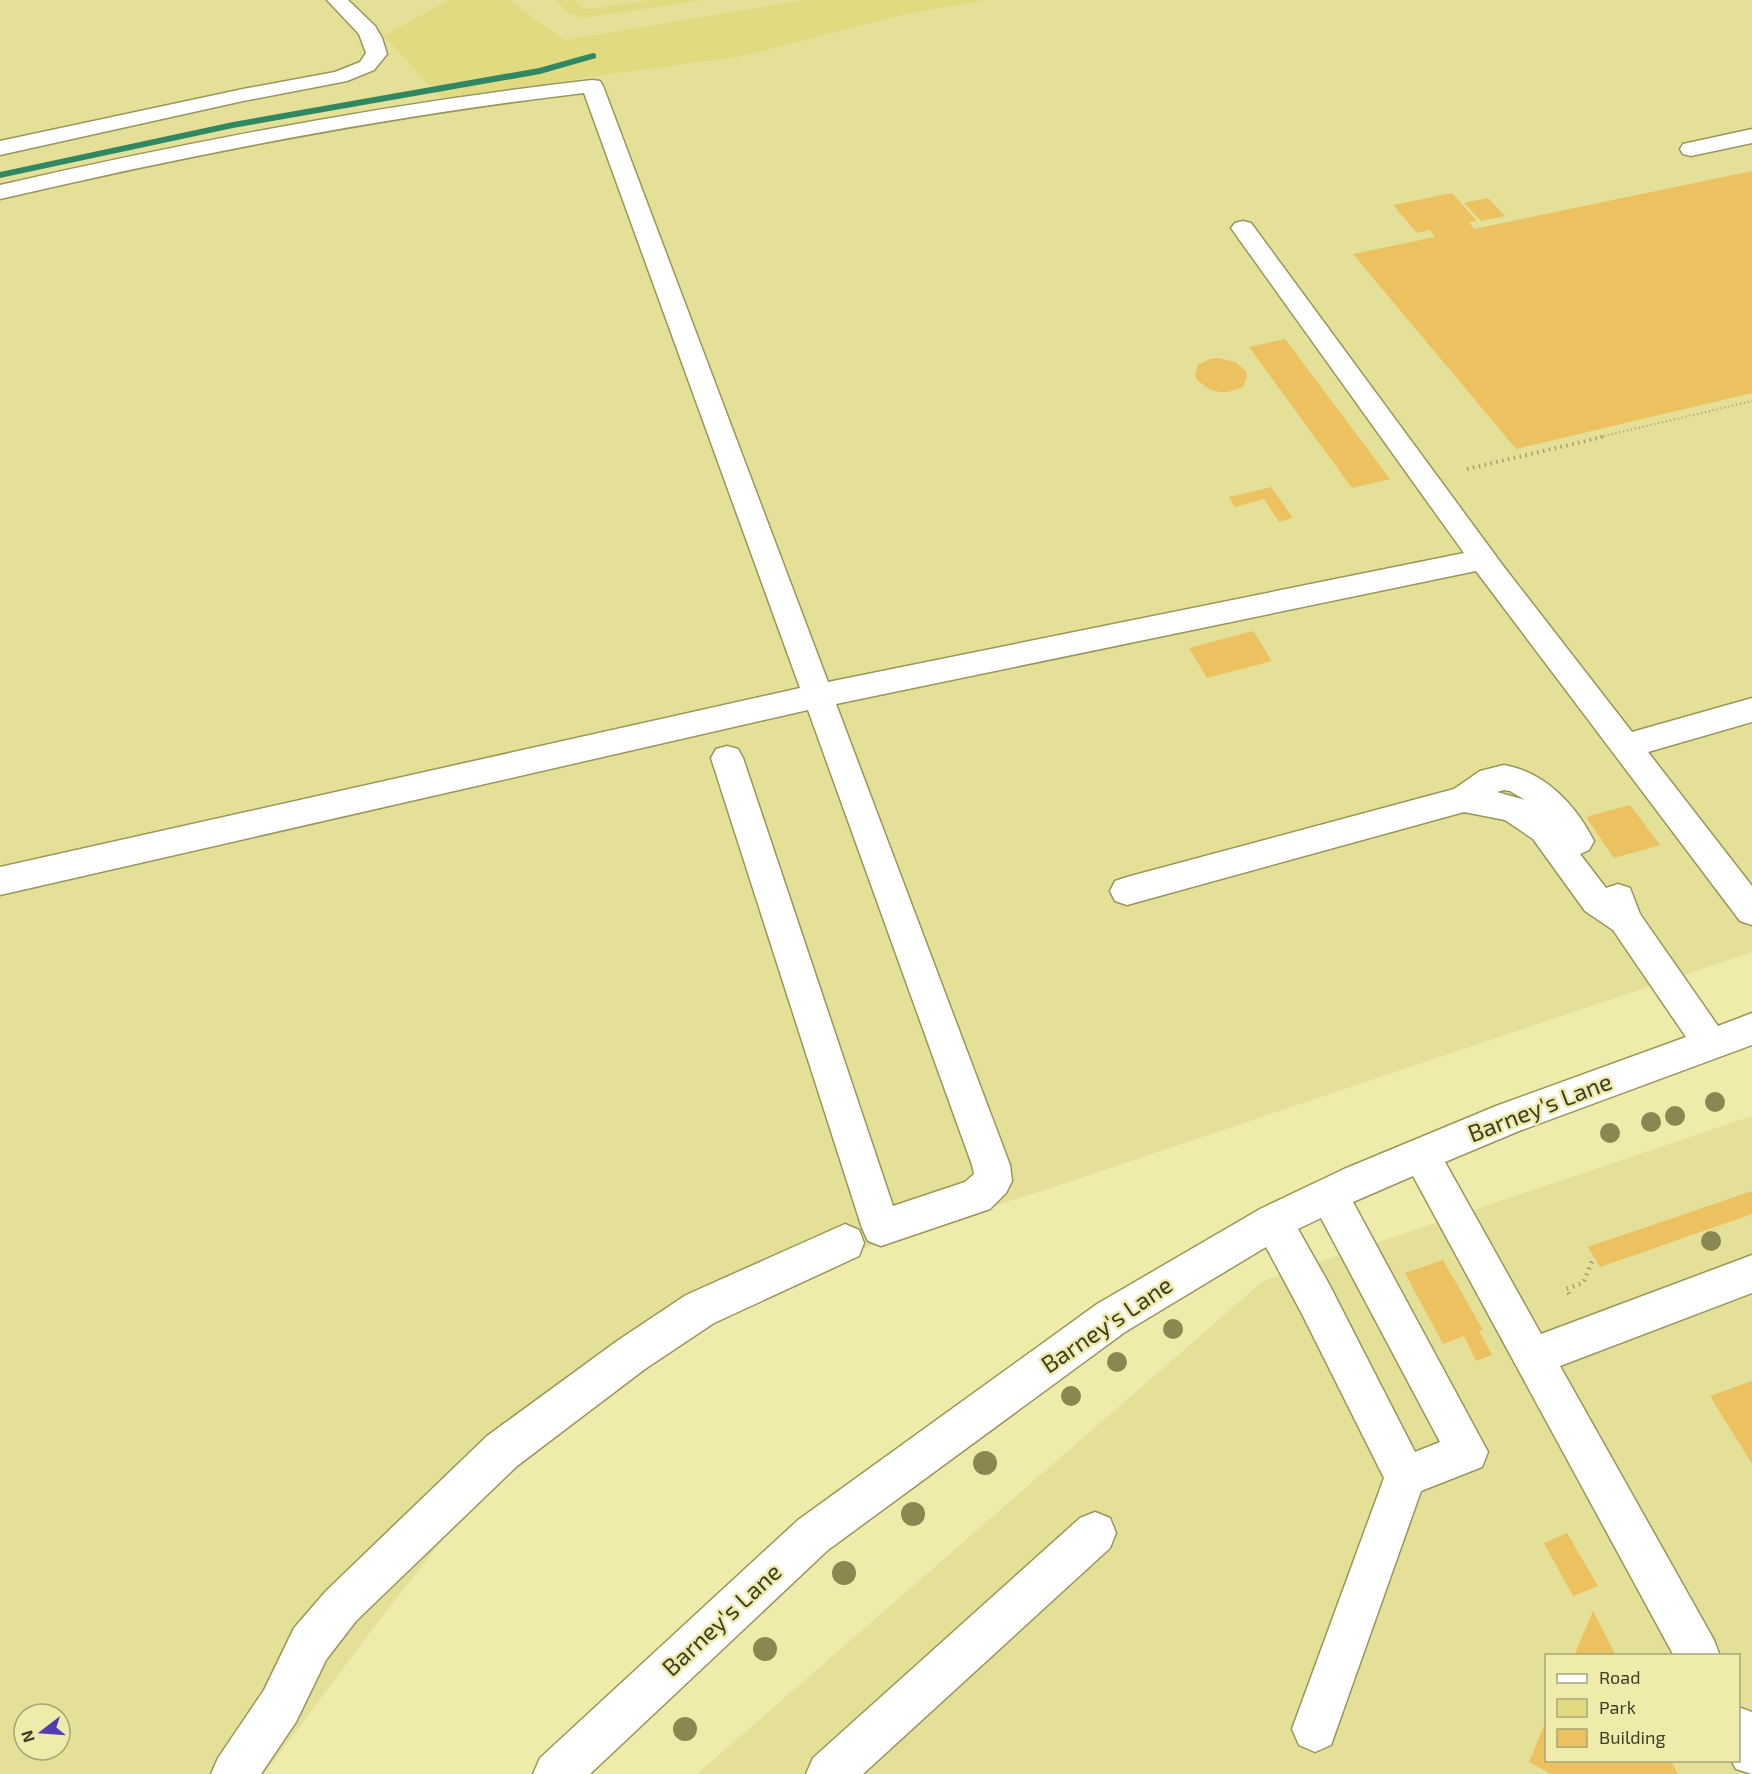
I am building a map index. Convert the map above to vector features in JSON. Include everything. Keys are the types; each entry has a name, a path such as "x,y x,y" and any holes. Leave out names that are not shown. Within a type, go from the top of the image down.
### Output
{"street":[{"path":"0,192 368,66 377,54 376,45 369,31 337,0"},
{"path":"0,148 157,139 321,125 486,98 592,86 991,1165 993,1181 977,1196 880,1228 727,758"},
{"path":"1691,149 1752,136"},
{"path":"1243,228 1483,559 1752,911"},
{"path":"0,881 818,696 1483,559"},
{"path":"1625,746 1752,710"},
{"path":"1127,891 1464,799 1483,801 1515,810 1544,830 1597,901 1624,920 1712,1044"},
{"name":"Barney's Lane","path":"556,1774 813,1535 1111,1318 1273,1222 1329,1194 1509,1118 1752,1029"},
{"path":"1420,1155 1697,1654"},
{"path":"1329,1194 1467,1452 1405,1477"},
{"path":"1273,1222 1315,1298 1405,1477 1315,1729"},
{"path":"234,1774 280,1706 310,1644 322,1628 341,1606 502,1451 631,1355 700,1309 845,1244"},
{"path":"1532,1357 1752,1275"},
{"path":"829,1774 1095,1533"},
{"path":"1740,1732 1752,1753"}],"path":[{"path":"1425,479 1752,401"}],"shaded area":[{"path":"0,0 448,0 384,36 444,101 590,77 738,57 907,14 987,0 1752,0 1752,952 862,1249 711,1324 584,1415 464,1512 264,1774 0,1774"},
{"path":"509,0 803,0 565,40"},
{"path":"1752,1116 1752,1774 697,1774 1263,1281"}],"green space":[{"path":"448,0 509,0 565,40 803,0 987,0 907,14 738,57 590,77 444,101 384,36"},
{"path":"556,0 574,0 582,8 591,9 650,0 703,0 582,18 569,13"}],"building":[{"path":"1752,171 1752,393 1516,449 1353,254 1435,237 1430,230 1417,233 1393,205 1452,193 1477,221 1469,222 1474,229"},
{"path":"1488,198 1505,216 1481,221 1464,203"},
{"path":"1285,339 1390,479 1352,488 1249,347"},
{"path":"1218,358 1235,362 1246,371 1247,376 1243,387 1220,392 1211,390 1198,381 1195,376 1198,365"},
{"path":"1271,487 1293,518 1279,522 1264,499 1235,507 1229,497"},
{"path":"1253,631 1272,661 1207,678 1189,648"},
{"path":"1630,805 1660,845 1614,858 1586,817"},
{"path":"1752,1191 1752,1214 1600,1267 1588,1247"},
{"path":"1443,1260 1483,1330 1479,1331 1492,1355 1476,1361 1464,1336 1443,1344 1405,1273"},
{"path":"1752,1381 1752,1464 1710,1396"},
{"path":"1567,1533 1598,1586 1573,1596 1544,1543"},
{"path":"1593,1611 1615,1654 1575,1654"},
{"path":"1545,1723 1545,1762 1672,1762 1678,1774 1551,1774 1529,1762"}],"waterway":[{"path":"0,175 233,125 540,71 593,56"}]}
